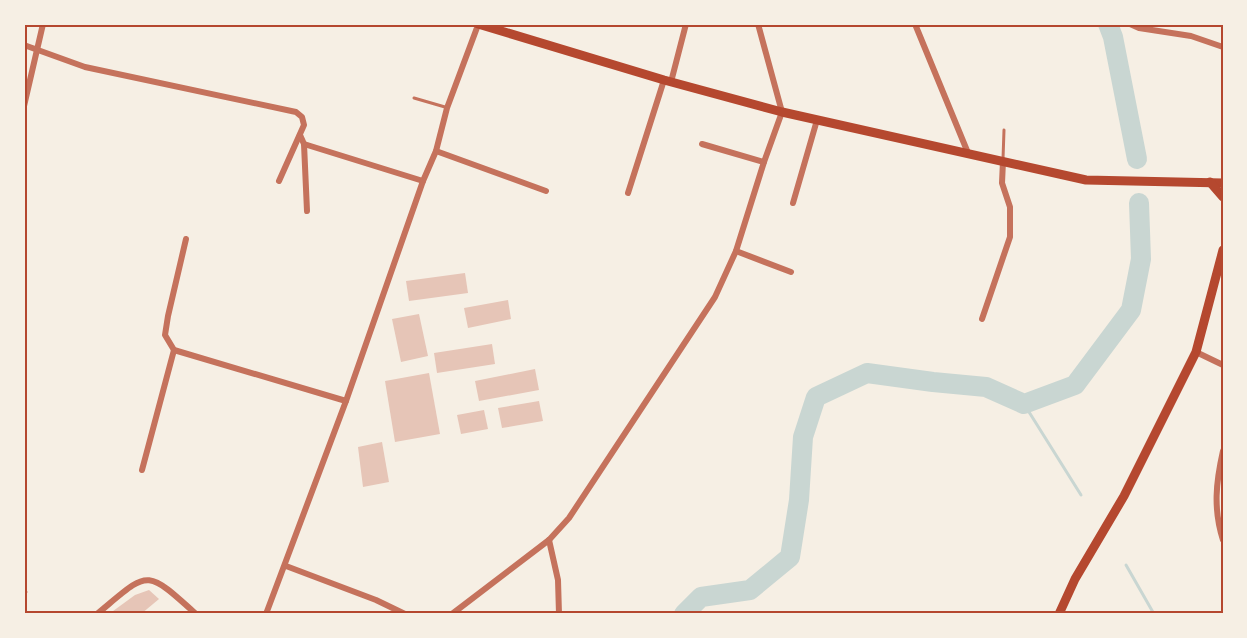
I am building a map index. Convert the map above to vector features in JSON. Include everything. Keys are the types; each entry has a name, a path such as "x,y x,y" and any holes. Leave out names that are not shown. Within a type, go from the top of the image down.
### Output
{"main road":[{"path":"477,24 668,81 782,112 1086,180 1223,183"},
{"path":"1210,182 1223,197"},
{"path":"1059,614 1075,579 1124,496 1196,352 1223,250"}],"street":[{"path":"24,106 43,24"},
{"path":"266,614 286,566 423,181 436,151 447,108 477,24"},
{"path":"628,193 686,24"},
{"path":"452,614 549,540 569,518 715,297 736,251 782,112 758,24"},
{"path":"915,24 968,153"},
{"path":"1130,24 1139,28 1191,36 1223,47"},
{"path":"24,45 84,68 296,112 302,117 304,124 279,182"},
{"path":"793,203 817,120"},
{"path":"300,135 304,144 307,212"},
{"path":"304,144 423,181"},
{"path":"702,144 764,162"},
{"path":"436,151 546,191"},
{"path":"982,319 1010,237 1010,207 1002,183 1003,161"},
{"path":"186,239 165,335 174,350 346,401"},
{"path":"736,251 791,272"},
{"path":"142,470 174,350"},
{"path":"1196,352 1223,365"},
{"path":"1223,451 1216,491 1217,520 1223,540"},
{"path":"549,540 558,580 559,614"},
{"path":"286,566 376,600 405,614"},
{"path":"97,614 128,587 140,580 152,580 164,586 196,614"}],"lane":[{"path":"414,98 447,108"},
{"path":"1003,161 1004,130"}],"building":[{"path":"465,273 468,293 409,301 406,281"},
{"path":"508,300 511,319 468,328 464,308"},
{"path":"419,314 428,356 401,362 392,319"},
{"path":"492,344 495,364 437,373 434,353"},
{"path":"535,369 539,390 479,401 475,381"},
{"path":"429,373 440,434 395,442 385,381"},
{"path":"539,401 543,421 502,428 498,408"},
{"path":"484,410 488,429 461,434 457,415"},
{"path":"382,442 389,482 363,487 358,447"},
{"path":"149,590 159,599 141,614 109,614 135,595"}],"waterway":[{"path":"1108,24 1113,37 1137,159"},
{"path":"684,614 701,597 750,590 790,557 799,500 803,437 816,397 867,373 986,387 1024,404 1075,385 1131,310 1141,259 1139,203"},
{"path":"1024,404 1081,495"},
{"path":"1126,565 1154,614"}]}
